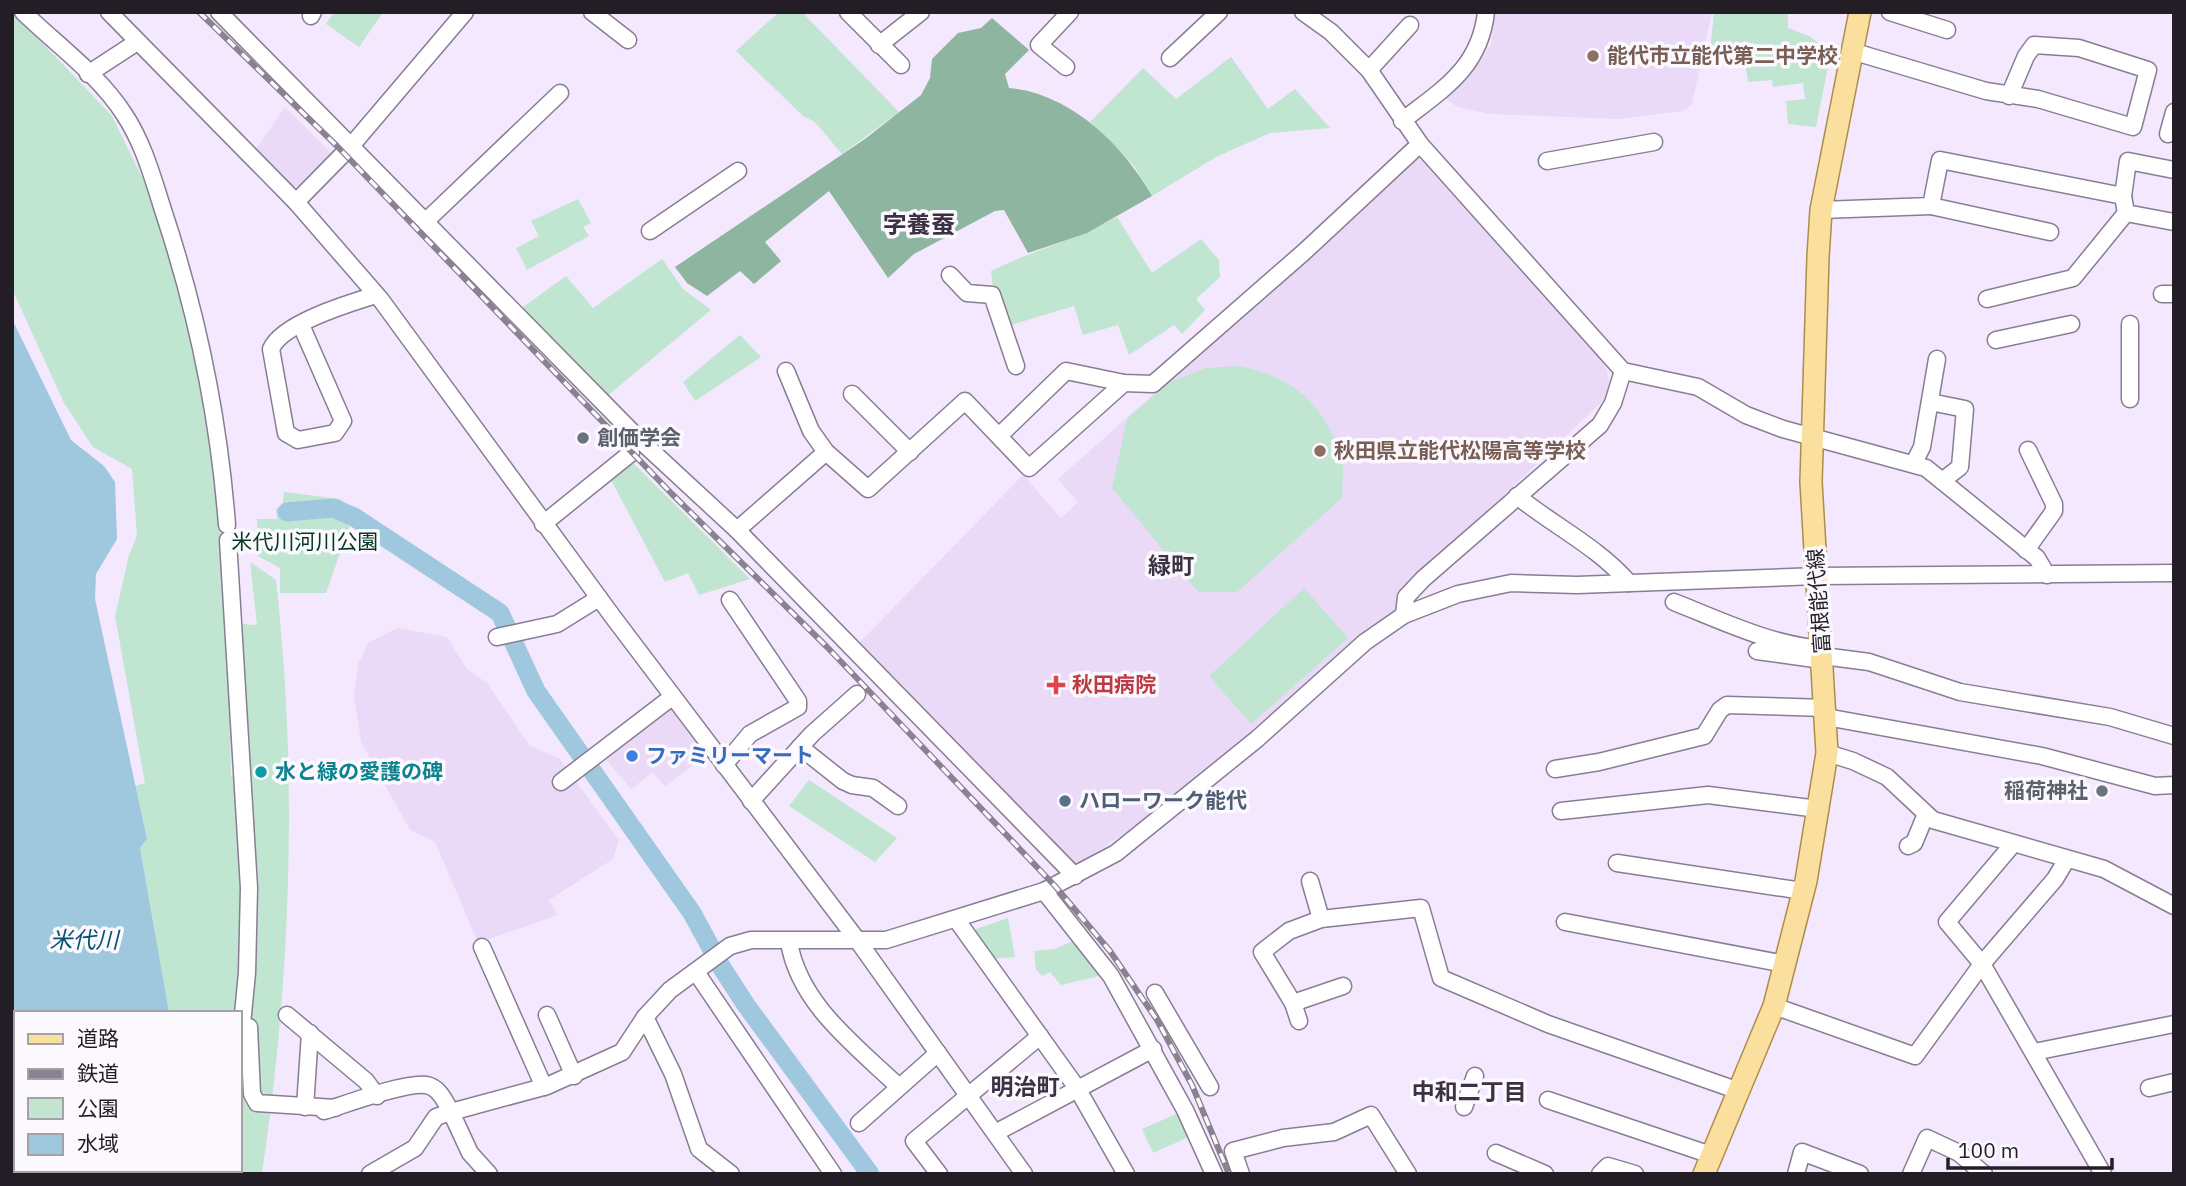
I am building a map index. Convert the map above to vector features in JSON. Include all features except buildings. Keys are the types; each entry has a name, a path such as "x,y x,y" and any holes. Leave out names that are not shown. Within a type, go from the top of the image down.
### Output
{"main road":[{"name":"富根能代線","path":"1707,1164 1774,1006 1803,891 1827,753 1811,436 1821,210 1860,12"}],"street":[{"path":"23,12 88,74 124,113 148,162 187,283 223,466 228,532 249,888 242,1026"},
{"path":"109,12 296,202 376,295 672,697 858,941 997,1132 1024,1174"},
{"path":"219,12 643,443 737,530 1075,876"},
{"path":"296,202 351,146 465,12"},
{"path":"592,12 628,40"},
{"path":"848,12 901,65"},
{"path":"879,45 921,12"},
{"path":"1066,67 1039,45 1070,12"},
{"path":"1170,58 1219,12"},
{"path":"1303,12 1331,32 1369,70 1420,144 1623,371 1698,387 1746,415 1926,468 2037,558 2046,575"},
{"path":"1402,121 1456,77 1469,61 1483,38 1486,12"},
{"path":"1890,12 1947,30"},
{"path":"1369,70 1410,25"},
{"path":"88,74 137,42"},
{"path":"1854,52 2009,96 2038,99 2133,127 2148,70 2079,48 2034,45 2009,96"},
{"path":"426,221 560,93"},
{"path":"2168,134 2174,112"},
{"path":"1547,161 1654,142"},
{"path":"999,436 1066,371 1124,383 1153,384 1304,252 1420,144"},
{"path":"1931,206 1940,160 2123,196"},
{"path":"1987,299 2073,278 2126,214 2123,196 2129,161 2174,170"},
{"path":"650,231 738,171"},
{"path":"1821,210 1931,206 2050,232"},
{"path":"2126,214 2174,222"},
{"path":"950,275 967,293 992,295 1016,366"},
{"path":"301,325 343,421 335,433 298,440 286,433 271,349 275,339 301,325 338,306 376,295"},
{"path":"1996,340 2071,324"},
{"path":"2130,324 2130,400"},
{"path":"1913,463 1922,447 1937,359"},
{"path":"786,371 811,430 826,452 868,489 965,401 1029,468 1124,383"},
{"path":"1404,615 1406,597 1423,579 1600,425 1614,403 1623,371"},
{"path":"852,394 910,452"},
{"path":"1930,402 1965,409 1960,467 1942,481"},
{"path":"2026,550 2054,511 2054,504 2028,450"},
{"path":"737,530 826,452"},
{"path":"543,524 631,453"},
{"path":"1517,496 1547,520 1608,559 1629,583"},
{"path":"370,1174 415,1148 436,1117 544,1087 575,1076 622,1052 645,1017 670,990 730,946 751,940 886,940 1044,891 1075,876 1116,853 1257,739 1365,642 1404,615 1458,594 1511,583 1577,585 1817,576 2174,573"},
{"path":"497,637 519,635 557,624 599,598"},
{"path":"724,765 750,734 798,707 798,701 730,600"},
{"path":"1674,602 1746,631 1824,655"},
{"path":"1757,651 1824,655 1869,662 1961,692 2110,717 2174,736"},
{"path":"751,801 800,747 856,694"},
{"path":"561,782 672,697"},
{"path":"1555,769 1599,762 1704,736 1720,710 1727,705 1826,712 2042,756 2155,786 2174,785"},
{"path":"800,747 843,781 873,788 898,806"},
{"path":"1827,753 1886,777 1933,820 2104,869 2174,906"},
{"path":"1561,811 1709,795 1818,809"},
{"path":"1908,846 1914,844 1926,814"},
{"path":"2013,844 1947,922 1982,964 2103,1174"},
{"path":"1774,1006 1915,1056 1982,964 2055,879 2067,859"},
{"path":"1617,863 1803,891"},
{"path":"1310,881 1321,919"},
{"path":"1044,891 1111,976 1153,1049 1214,1174"},
{"path":"1299,1021 1293,1003 1262,951 1289,931 1321,919 1421,908 1441,978 1548,1024 1740,1091"},
{"path":"956,919 1077,1088 1126,1174"},
{"path":"1565,922 1785,964"},
{"path":"789,942 791,954 818,1010 899,1087"},
{"path":"482,947 544,1087"},
{"path":"699,969 833,1174"},
{"path":"1293,1003 1343,986"},
{"path":"1154,993 1210,1087"},
{"path":"244,1008 249,1025 251,1094 257,1103 330,1109 410,1086 428,1085 442,1094 470,1153 489,1174"},
{"path":"287,1015 366,1081 377,1096"},
{"path":"547,1015 575,1076"},
{"path":"645,1017 673,1073 699,1149 731,1174"},
{"path":"2034,1052 2174,1024"},
{"path":"305,1107 310,1033"},
{"path":"939,1174 914,1140 1040,1037"},
{"path":"997,1132 1153,1049"},
{"path":"859,1123 938,1053"},
{"path":"1464,1107 1475,1076"},
{"path":"2149,1088 2174,1082"},
{"path":"1548,1100 1707,1164"},
{"path":"1241,1174 1233,1151 1283,1138 1334,1132 1371,1115 1408,1174"},
{"path":"1911,1174 1927,1138 1959,1153 1984,1174"},
{"path":"1796,1174 1802,1152 1860,1174"},
{"path":"1496,1153 1545,1174"},
{"path":"1600,1174 1608,1166 1635,1174"}],"shaded area":[{"name":"能代市立能代第二中学校","path":"1495,12 1712,12 1692,104 1684,111 1618,119 1491,114 1457,107 1443,96 1460,85 1491,45"},
{"path":"285,107 333,155 306,187 291,186 256,149"},
{"name":"秋田県立能代松陽高等学校","path":"1419,158 1605,364 1612,392 1401,594 1395,610 1146,819 1076,866 860,642 1023,475 1061,518 1078,502 1058,479"},
{"path":"397,628 447,637 467,669 487,683 530,746 559,758 619,840 613,859 549,900 558,915 478,943 435,842 410,830 361,742 354,696 358,664 368,643"},
{"path":"670,703 706,755 665,787 653,772 631,789 604,757"}],"green space":[{"name":"米代川河川公園","path":"13,12 112,116 152,198 184,286 210,420 229,625 231,776 247,773 242,624 257,625 250,562 276,580 287,728 288,877 280,1026 262,1174 168,1174 242,1172 242,1011 169,1011 140,848 147,838 135,786 145,783 115,616 129,555 137,536 132,469 93,447 64,403 12,289"},
{"path":"334,12 383,12 359,47 326,24"},
{"path":"779,12 802,12 899,112 842,154 815,122 803,116 736,51"},
{"path":"1714,12 1788,12 1788,28 1809,36 1831,52 1816,127 1788,124 1786,101 1805,99 1803,83 1773,87 1772,80 1748,82 1742,42 1717,50 1718,62 1709,61"},
{"path":"992,18 1029,50 1005,74 1009,88 1032,92 1074,111 1126,158 1152,196 1087,233 1028,253 1004,210 995,211 914,254 888,278 829,191 765,242 781,261 754,284 740,271 707,296 687,283 675,267 865,139 921,95 930,78 932,59 958,33 981,28"},
{"path":"1231,57 1268,109 1295,89 1330,128 1270,133 1216,157 1152,196 1134,166 1090,122 1143,68 1176,99"},
{"path":"578,199 591,223 583,227 589,236 527,270 516,248 539,236 531,221"},
{"path":"1117,217 1152,273 1201,239 1219,260 1220,277 1196,299 1205,310 1182,334 1174,325 1129,355 1118,325 1083,335 1074,306 1008,326 993,289 991,271"},
{"path":"662,259 683,289 711,310 606,397 519,310 566,276 593,308"},
{"path":"740,335 761,357 695,401 683,382"},
{"path":"1237,366 1273,376 1302,394 1314,406 1334,436 1341,455 1342,498 1237,592 1198,592 1112,488 1127,419 1167,383 1206,368"},
{"path":"628,458 750,579 699,595 688,573 665,582 609,476"},
{"name":"米代川河川公園","path":"284,492 340,499 355,510 326,593 280,593 280,568 258,556 257,519 277,519 276,508 282,508"},
{"path":"1304,588 1348,638 1251,724 1209,676"},
{"path":"809,780 897,838 875,862 789,806"},
{"path":"1008,918 1015,957 991,959 974,935 976,929"},
{"path":"1075,940 1103,975 1061,985 1050,972 1042,976 1036,969 1034,951 1055,949"},
{"path":"1181,1112 1191,1136 1153,1153 1142,1129"}],"water":[{"name":"米代川","path":"12,319 71,440 104,466 115,482 117,539 96,574 95,599 147,839 140,848 169,1011 14,1011 14,1172 168,1174 12,1174"},
{"path":"318,503 337,504 350,512 346,520 331,513 286,516 286,508"}],"waterway":[{"path":"287,512 333,508 354,517 500,613 536,691 692,913 746,1005 870,1174"}],"railway":[{"path":"199,12 337,146 672,494 827,647 1055,886 1110,951 1157,1020 1192,1085 1229,1174"}],"place":[{"name":"能代市立能代第二中学校","path":"1593,56"},
{"name":"創価学会","path":"583,438"},
{"name":"秋田県立能代松陽高等学校","path":"1320,451"},
{"name":"秋田病院","path":"1056,685"},
{"name":"ファミリーマート","path":"632,756"},
{"name":"水と緑の愛護の碑","path":"261,772"},
{"name":"稲荷神社","path":"2102,791"},
{"name":"ハローワーク能代","path":"1065,801"}],"district":[{"name":"字養蚕","path":"919,225"},
{"name":"緑町","path":"1171,566"},
{"name":"明治町","path":"1025,1087"},
{"name":"中和二丁目","path":"1469,1092"}]}
